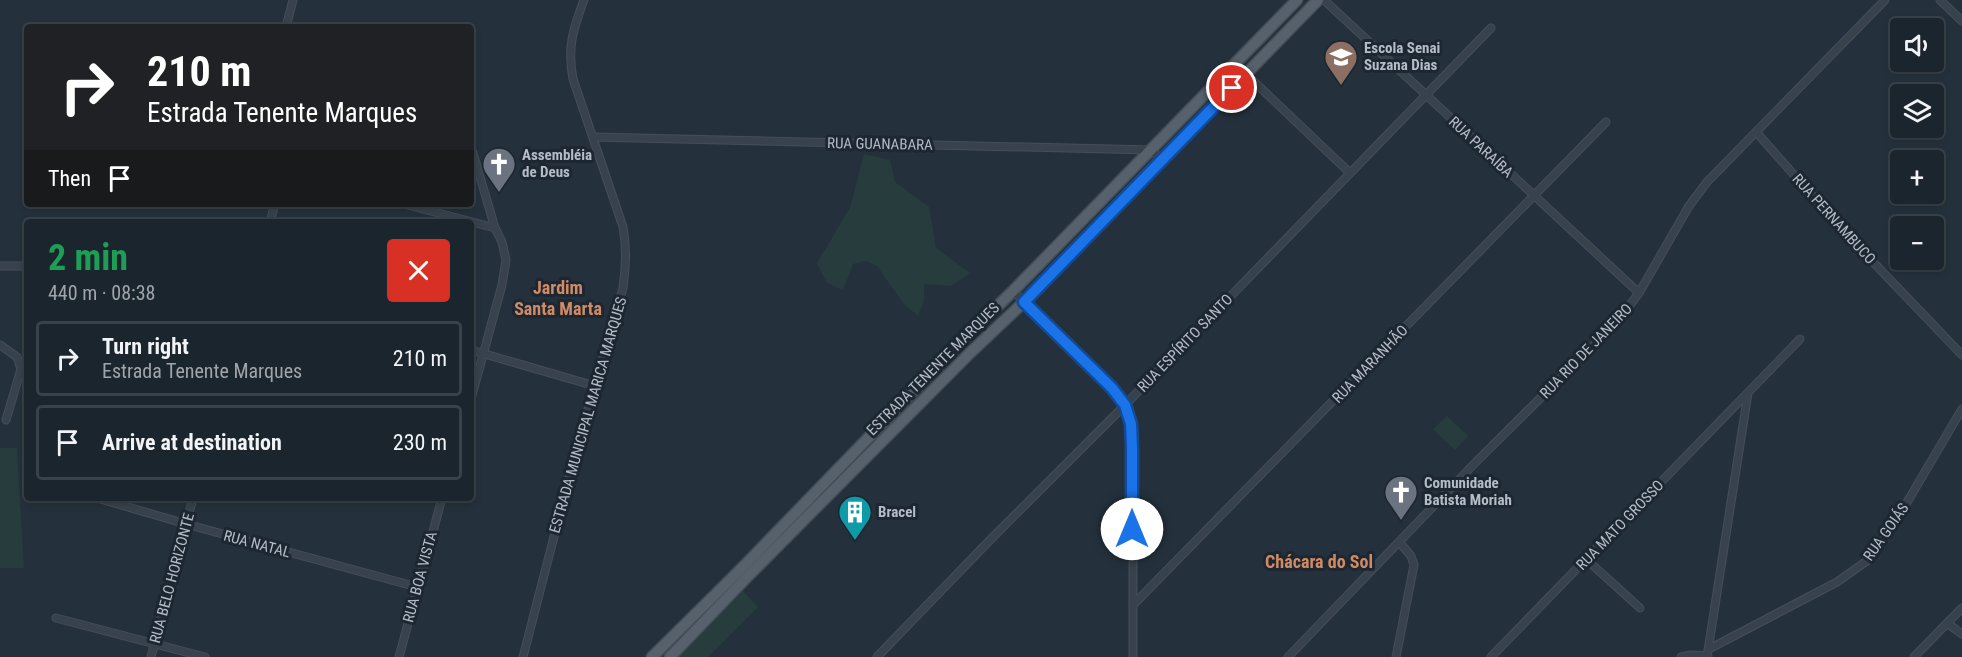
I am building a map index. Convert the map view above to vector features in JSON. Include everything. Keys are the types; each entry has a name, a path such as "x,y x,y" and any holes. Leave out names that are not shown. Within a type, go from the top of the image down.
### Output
{"main road":[{"name":"ESTRADA TENENTE MARQUES","path":"652,657 1014,291 1297,0"},
{"name":"ESTRADA TENENTE MARQUES","path":"670,657 970,353 1024,302 1318,0"}],"street":[{"path":"287,24 293,0"},
{"name":"ESTRADA MUNICIPAL MARICA MARQUES","path":"523,657 575,455 624,288 627,265 623,227 573,79 570,46 573,29 584,0"},
{"name":"RUA PARAÍBA","path":"1324,0 1639,293"},
{"name":"RUA RIO DE JANEIRO","path":"1288,657 1475,463 1603,336 1639,293 1696,196 1707,182 1885,0"},
{"path":"1941,0 1962,21"},
{"name":"RUA ESPÍRITO SANTO","path":"878,657 1491,28"},
{"path":"1246,74 1350,174"},
{"name":"RUA MARANHÃO","path":"1133,605 1606,122"},
{"name":"RUA PERNAMBUCO","path":"1757,133 1850,238 1962,355"},
{"name":"RUA GUANABARA","path":"593,137 1151,150"},
{"path":"1151,150 1162,160"},
{"path":"474,160 495,228 505,251 505,272 474,389"},
{"path":"415,207 461,219"},
{"path":"474,222 495,228"},
{"path":"0,266 24,266"},
{"path":"1014,291 1112,388 1125,405 1131,424 1132,447 1133,657"},
{"name":"RUA MATO GROSSO","path":"1491,657 1800,339"},
{"path":"0,345 17,357 21,369 6,420"},
{"path":"474,351 595,386"},
{"path":"1681,657 1708,654 1748,393"},
{"name":"RUA GOIÁS","path":"1708,654 1837,582 1871,558 1896,521 1962,409"},
{"name":"RUA NATAL","path":"107,501 186,525 417,587"},
{"name":"RUA BELO HORIZONTE","path":"150,657 192,501"},
{"name":"RUA BOA VISTA","path":"399,657 441,501"},
{"path":"1396,657 1414,565 1411,556 1400,543"},
{"path":"1587,560 1640,608"},
{"path":"1914,657 1962,608"},
{"path":"56,618 205,657"},
{"path":"1947,623 1962,634"}],"green space":[{"path":"864,154 890,160 895,182 929,207 936,248 970,273 951,286 924,284 924,301 918,316 903,303 877,266 866,261 853,264 843,290 827,283 817,263 850,208"},
{"path":"1447,416 1468,436 1455,450 1433,429"},
{"path":"0,448 17,448 24,568 0,568"},
{"path":"743,591 758,607 708,657 678,657"}],"place":[{"name":"Escola Senai Suzana Dias","path":"1341,86"},
{"name":"Assembléia de Deus","path":"499,193"},
{"name":"Comunidade Batista Moriah","path":"1401,521"},
{"name":"Bracel","path":"855,541"}],"district":[{"name":"Jardim Santa Marta","path":"558,297"},
{"name":"Chácara do Sol","path":"1319,561"}],"route":[{"path":"1132,529 1131,424 1125,405 1112,388 1024,302 1232,88"}]}
